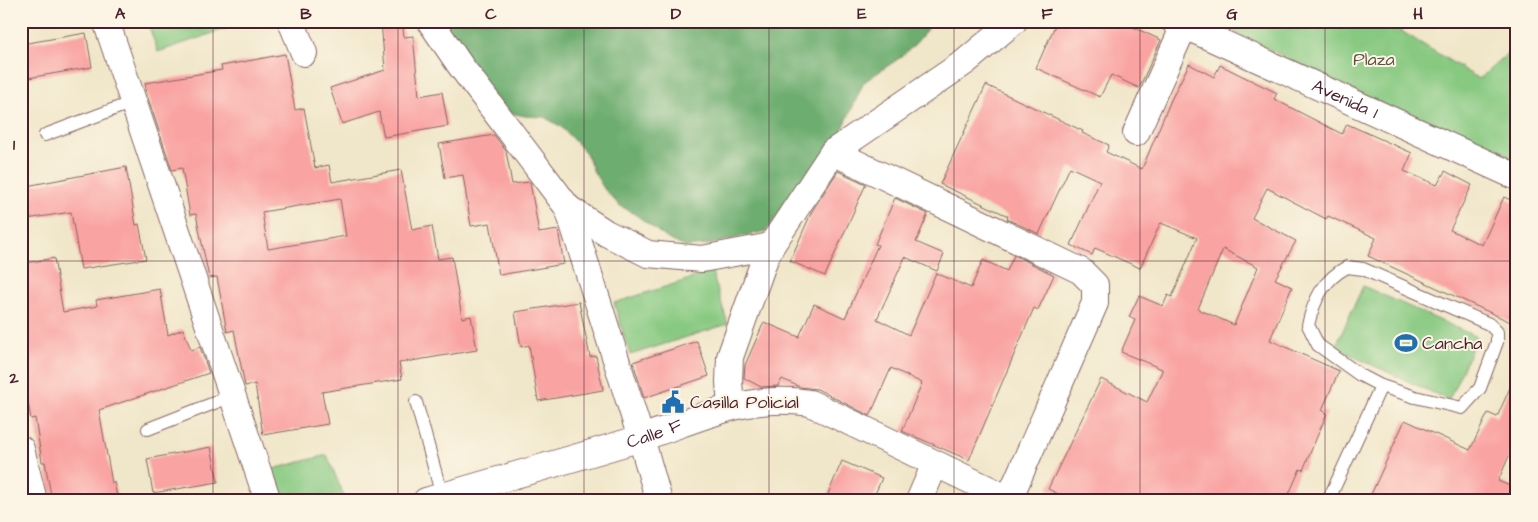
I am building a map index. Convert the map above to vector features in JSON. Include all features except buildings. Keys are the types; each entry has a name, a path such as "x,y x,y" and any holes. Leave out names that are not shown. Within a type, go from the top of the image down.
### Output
{"street":[{"path":"106,21 268,501"},
{"path":"291,21 304,53"},
{"path":"430,21 460,65 568,208 659,501"},
{"path":"732,406 728,382 730,357 764,261 771,246 833,152 965,62 1014,21"},
{"path":"1136,133 1179,24"},
{"name":"Avenida 1","path":"1179,24 1517,177"},
{"path":"833,152 1081,271 1095,285 1095,303 1011,500"},
{"path":"568,208 606,233 648,254 702,259 771,246"},
{"name":"Calle F","path":"434,498 641,438 732,406 770,400 789,400 810,403 1011,500"},
{"path":"21,449 34,501"},
{"path":"919,501 935,464"}],"lane":[{"path":"45,135 133,102"},
{"path":"1346,267 1363,269 1489,324 1497,332 1498,342 1480,388 1462,408 1415,398 1381,386 1360,375 1318,344 1308,325 1313,303 1333,274 1346,267"},
{"path":"1328,501 1381,386"},
{"path":"148,429 232,396"},
{"path":"416,402 434,498"}],"green space":[{"path":"147,21 248,21 158,52"},
{"path":"436,21 933,21 917,42 901,57 864,82 840,135 766,231 707,245 685,247 668,239 635,214 619,205 605,190 594,172 586,153 560,126 544,117 505,112"},
{"name":"Plaza","path":"1211,21 1385,21 1479,79 1517,45 1517,162 1404,115"},
{"path":"712,272 728,324 630,355 614,303"},
{"name":"Cancha","path":"1363,286 1477,337 1449,400 1335,348"},
{"path":"327,455 346,501 283,501 273,469"}],"place":[{"name":"Cancha","path":"1406,343"},
{"name":"Casilla Policial","path":"673,402"}]}
